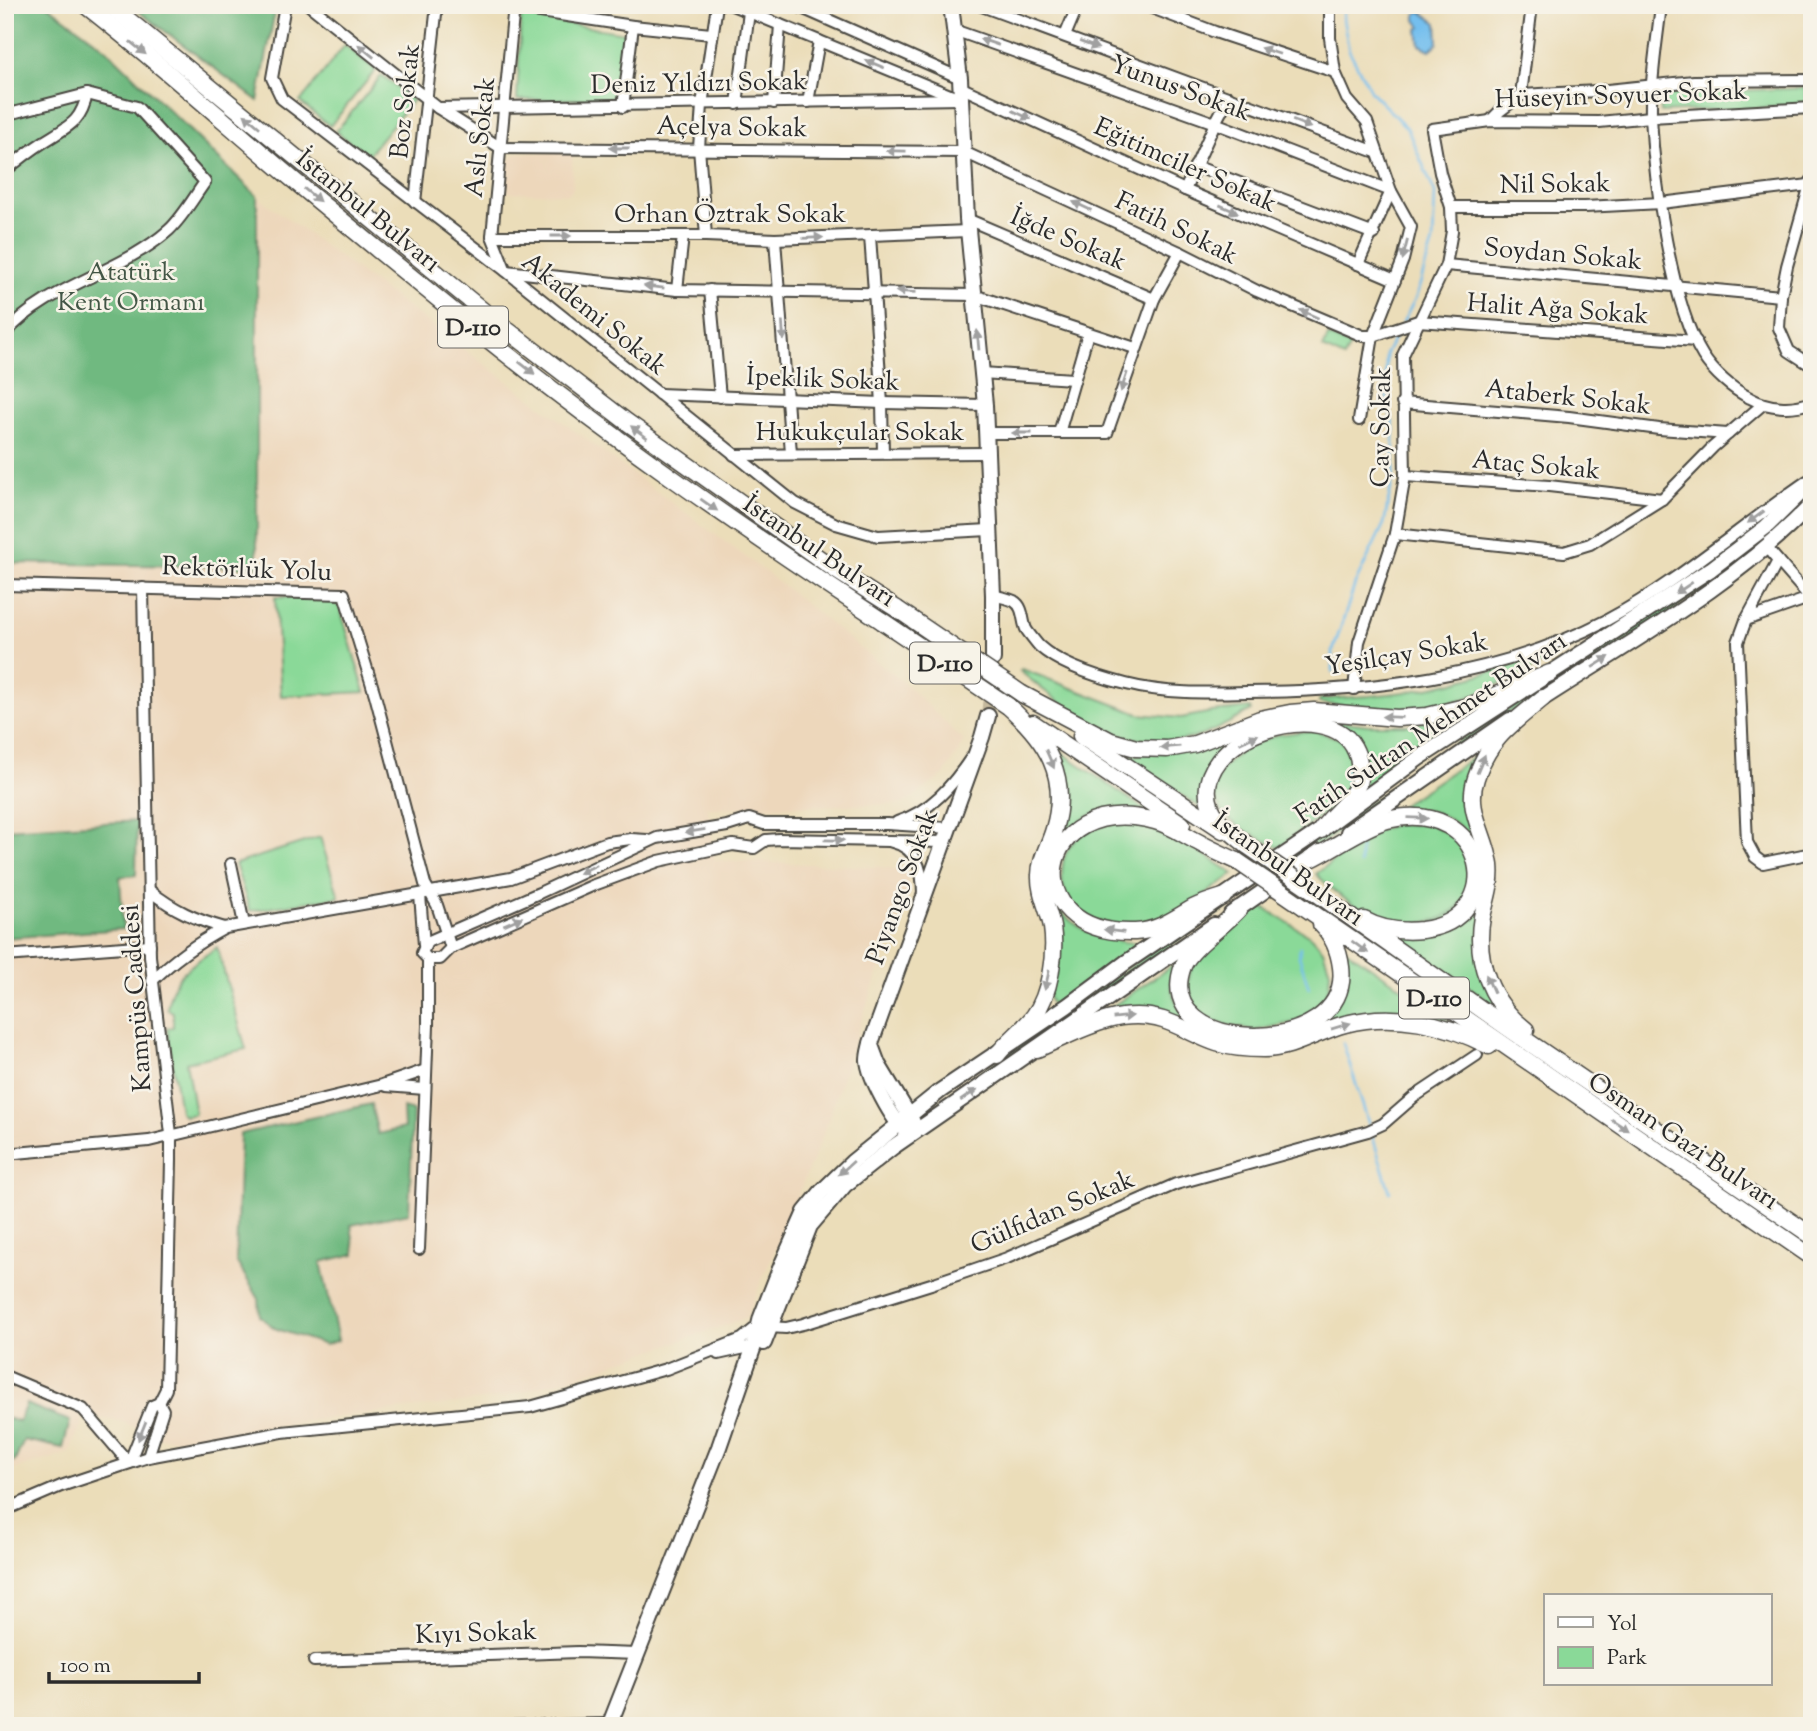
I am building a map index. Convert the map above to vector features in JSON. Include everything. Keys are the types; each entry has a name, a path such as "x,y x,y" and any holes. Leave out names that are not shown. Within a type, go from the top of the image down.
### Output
{"highway":[{"name":"İstanbul Bulvarı","path":"85,5 170,73 290,177 413,278 574,405 733,521 1237,861 1564,1087"},
{"name":"İstanbul Bulvarı","path":"110,5 493,319 627,422 836,571 897,609 1135,773 1248,846 1569,1069"},
{"path":"1022,694 1111,741 1136,748 1167,748 1195,744 1260,719 1290,713 1314,711 1397,718 1427,716 1469,706 1550,673"},
{"path":"1543,698 1489,746 1474,782 1473,812 1487,851 1491,876 1479,940 1483,967 1493,993 1502,1007 1554,1052 1569,1069"},
{"path":"997,1055 1034,1016 1047,984 1053,948 1052,928 1040,875 1059,802 1056,772 1043,743 1008,706"},
{"path":"1248,846 1227,829 1212,809 1208,786 1210,777 1221,756 1231,747 1250,737 1281,727 1304,723 1326,727 1346,737 1356,750 1360,766 1358,784 1347,802 1330,817 1321,830"},
{"path":"1223,897 1195,907 1157,929 1132,932 1105,930 1075,917 1060,901 1054,880 1055,857 1077,828 1102,819 1124,817 1146,819 1169,826 1237,861"},
{"path":"1311,859 1387,820 1415,817 1439,821 1457,830 1466,839 1477,863 1476,886 1466,907 1458,916 1431,929 1390,930 1369,923 1315,892"},
{"path":"1239,909 1187,958 1180,988 1186,1008 1199,1021 1232,1034 1256,1037 1289,1032 1304,1026 1327,1009 1339,988 1342,976 1337,950 1324,927 1304,907"},
{"path":"1037,1049 1091,1024 1120,1017 1161,1019 1218,1044 1268,1049 1292,1044 1345,1024 1392,1018 1434,1024 1474,1038 1564,1087"},
{"name":"Osman Gazi Bulvarı","path":"1569,1069 1812,1236"},
{"name":"Osman Gazi Bulvarı","path":"1564,1087 1812,1257"}],"main road":[{"path":"949,6 960,88 968,225 985,405 993,659"},
{"name":"Fatih Sultan Mehmet Bulvarı","path":"763,1327 780,1266 805,1212 838,1174 903,1120 940,1091 1067,1006 1125,962 1321,830 1419,758 1711,569 1766,527 1812,480"},
{"name":"Fatih Sultan Mehmet Bulvarı","path":"763,1327 818,1215 845,1185 912,1133 1037,1049 1169,954 1239,909 1432,772 1677,613 1767,548 1812,504"},
{"name":"Piyango Sokak","path":"903,1120 870,1072 868,1059 871,1043 988,716"},
{"path":"903,1120 912,1133"},
{"path":"610,1725 759,1345 763,1327"}],"street":[{"name":"Akademi Sokak","path":"285,5 272,78 282,99 506,271 795,503 857,531 884,537 989,530"},
{"path":"309,5 426,100 500,148"},
{"name":"Boz Sokak","path":"415,202 437,5"},
{"path":"706,236 699,148 702,105 717,5"},
{"path":"732,5 819,41 960,88"},
{"path":"795,5 960,88"},
{"path":"979,5 1376,152"},
{"path":"1065,36 1078,5"},
{"path":"1144,5 1335,72"},
{"path":"1330,5 1330,38 1335,72 1346,99 1367,122 1391,191 1411,228 1395,280 1373,336 1359,420"},
{"path":"1521,96 1532,5"},
{"path":"1661,5 1651,117 1661,202 1676,286 1696,341 1711,366 1741,394 1762,405 1780,407 1812,402"},
{"path":"514,6 574,11 633,26 711,34"},
{"name":"Aslı Sokak","path":"506,271 492,236 514,6"},
{"path":"737,104 748,12"},
{"path":"774,103 780,25"},
{"path":"623,107 633,26"},
{"name":"Yunus Sokak","path":"954,30 1215,123 1391,191"},
{"path":"808,102 819,41"},
{"path":"1490,121 1500,110 1521,96 1653,84 1812,80"},
{"name":"Deniz Yıldızı Sokak","path":"438,108 808,102 960,88"},
{"name":"Eğitimciler Sokak","path":"960,88 1185,190 1395,280"},
{"path":"5,115 87,94 137,107 205,182 170,229 109,270 44,300 5,334"},
{"path":"5,171 48,139 71,127 84,109 87,94"},
{"path":"1185,190 1229,97"},
{"name":"Hüseyin Soyuer Sokak","path":"1432,129 1490,121 1599,122 1812,108"},
{"name":"Çay Sokak","path":"1354,689 1359,642 1395,534 1405,476 1403,355 1446,265 1452,231 1451,207 1440,173 1432,129"},
{"name":"Açelya Sokak","path":"500,148 964,152"},
{"name":"Fatih Sokak","path":"964,152 1180,252 1257,291 1334,325 1363,336 1373,336"},
{"path":"1195,166 1374,234"},
{"path":"1811,182 1781,296 1779,327 1789,351 1812,366"},
{"name":"Nil Sokak","path":"1451,207 1585,207 1661,202 1811,182"},
{"path":"1358,264 1374,234 1391,191"},
{"name":"Orhan Öztrak Sokak","path":"492,236 706,236 775,239 870,236 968,225"},
{"name":"İğde Sokak","path":"968,225 1154,299"},
{"path":"677,290 683,236"},
{"path":"870,236 883,453"},
{"path":"775,239 790,453"},
{"path":"986,433 1107,433 1154,299 1180,252"},
{"name":"Soydan Sokak","path":"1446,265 1781,296"},
{"path":"506,271 677,290 874,291 974,295 1135,348"},
{"path":"710,290 719,397"},
{"path":"1373,336 1418,321"},
{"name":"Halit Ağa Sokak","path":"1418,321 1696,341"},
{"path":"1059,432 1088,333"},
{"path":"982,373 1073,379"},
{"name":"İpeklik Sokak","path":"659,394 882,404 985,405"},
{"name":"Ataberk Sokak","path":"1402,403 1728,434"},
{"path":"1395,534 1564,552 1590,544 1662,499 1728,434 1762,405"},
{"name":"Hukukçular Sokak","path":"734,455 987,453"},
{"name":"Ataç Sokak","path":"1405,476 1549,486 1662,499"},
{"name":"Yeşilçay Sokak","path":"993,595 1013,600 1023,613 1026,629 1040,646 1058,659 1125,684 1212,692 1354,689 1455,673 1494,663 1533,652 1606,620 1655,591 1812,480"},
{"path":"1746,620 1811,598 1767,548"},
{"path":"1779,561 1746,620 1738,642 1747,842 1755,857 1763,863 1812,853"},
{"name":"Rektörlük Yolu","path":"5,585 344,594 375,695 425,884 425,894"},
{"name":"Kampüs Caddesi","path":"143,588 150,945 171,1134 166,1389 159,1403"},
{"path":"887,824 908,818 943,794 978,747"},
{"path":"152,981 172,962 225,928 511,878 607,842 650,840 749,819 764,824 887,824 946,835"},
{"path":"740,823 736,835 741,845"},
{"path":"764,824 766,840"},
{"path":"425,894 422,953 428,959 440,959 451,947 594,885 659,861 733,845 754,848 766,840 879,840 946,835"},
{"path":"650,840 659,861"},
{"path":"424,945 431,939 539,893 650,840"},
{"path":"879,840 897,844 911,852 920,869 923,898"},
{"path":"231,864 244,924"},
{"path":"150,891 172,908 200,921 225,928"},
{"path":"425,894 437,905 451,947"},
{"path":"5,956 150,945"},
{"path":"419,1249 428,959"},
{"name":"Gülfidan Sokak","path":"763,1327 786,1328 803,1324 931,1284 1007,1258 1176,1184 1354,1135 1383,1124 1414,1097 1477,1055"},
{"path":"5,1154 149,1141 382,1085 426,1070"},
{"path":"382,1085 425,1089"},
{"path":"5,1510 61,1486 148,1457 282,1432 530,1407 666,1369 742,1339 763,1327"},
{"path":"701,1356 759,1345"},
{"path":"5,1376 83,1409 129,1463"},
{"path":"129,1463 152,1406 159,1403 163,1410 148,1457"},
{"name":"Kıyı Sokak","path":"314,1661 578,1652 638,1654"},
{"path":"503,1726 610,1725"}],"shaded area":[{"path":"5,5 47,5 84,32 257,196 771,576 910,688 964,741 944,775 903,804 708,808 715,860 881,867 908,871 908,897 876,979 823,1135 746,1318 575,1377 499,1398 306,1421 190,1440 161,1438 120,1421 81,1416 82,1423 69,1453 5,1472"},
{"path":"517,153 572,153 573,189 568,194 507,192 508,161"}],"green space":[{"name":"Atatürk Kent Ormanı","path":"5,5 47,5 105,48 257,196 257,567 5,563"},
{"path":"130,5 276,5 258,101"},
{"path":"521,16 625,33 617,95 609,99 517,100"},
{"path":"345,45 376,70 330,126 300,102"},
{"path":"382,75 413,100 367,156 336,131"},
{"path":"1806,88 1807,106 1661,112 1660,94"},
{"path":"1328,336 1350,346 1344,358 1323,348"},
{"path":"1754,547 1686,601 1464,742 1359,818 1184,936 922,1121 919,1119 1140,960 1462,739 1672,604"},
{"path":"275,597 329,598 340,608 365,692 281,696"},
{"path":"1589,636 1531,670 1467,698 1438,705 1383,710 1319,703 1320,699 1391,694 1453,682"},
{"path":"1022,669 1139,714 1181,718 1250,708 1251,711 1203,735 1176,741 1127,737 1082,717 1020,671"},
{"path":"1476,710 1363,788 1365,760 1358,742 1342,729 1317,718 1368,725 1410,725"},
{"path":"1313,730 1341,739 1353,757 1354,780 1336,804 1279,848 1242,828 1225,815 1215,798 1214,776 1245,747 1277,735"},
{"path":"1229,737 1231,742 1205,811 1121,753 1137,755"},
{"path":"1053,747 1150,813 1125,810 1091,815 1059,841"},
{"path":"1478,754 1469,775 1466,795 1472,838 1454,822 1436,813 1417,809 1393,811"},
{"path":"137,821 136,875 120,877 123,929 5,938 5,829"},
{"path":"1112,822 1147,826 1176,836 1234,874 1192,903 1158,921 1132,926 1104,923 1091,918 1079,911 1064,889 1064,859 1070,845 1078,837"},
{"path":"1430,824 1461,840 1473,873 1465,899 1448,918 1405,926 1368,915 1335,892 1316,874 1367,834 1393,825"},
{"path":"320,837 339,897 250,911 235,864"},
{"path":"1479,896 1496,1006 1394,935 1413,935"},
{"path":"1051,903 1072,922 1092,934 1142,944 1053,1007 1049,999"},
{"path":"1261,906 1313,938 1323,950 1330,971 1324,1001 1313,1012 1296,1022 1254,1031 1205,1020 1186,997 1191,965"},
{"path":"217,947 246,1049 186,1062 195,1114 185,1116 180,1112 167,1028 173,1027 173,1012 167,1009 178,979 190,966"},
{"path":"1342,947 1451,1021 1417,1014 1318,1028 1323,1021"},
{"path":"1173,965 1176,967 1172,984 1176,1001 1197,1028 1151,1010 1110,1008"},
{"path":"371,1104 378,1134 404,1128 403,1108 413,1111 409,1213 351,1225 355,1254 321,1262 338,1340 325,1345 274,1328 260,1316 259,1299 236,1261 240,1134"},
{"path":"26,1404 70,1421 63,1448 24,1440 15,1461 5,1464 5,1418 19,1421"}],"water":[{"path":"1420,11 1437,23 1438,43 1430,50 1420,45 1418,29 1421,27 1416,20 1416,14"}],"waterway":[{"path":"1344,5 1343,19 1349,50 1371,92 1407,128 1435,193 1433,242 1416,297 1403,322"},
{"path":"1333,672 1333,651 1355,584 1384,524 1394,472 1394,430 1386,393 1386,353 1398,331"},
{"path":"1346,769 1346,781"},
{"path":"1360,848 1360,864"},
{"path":"1300,947 1299,956 1309,988"},
{"path":"1343,1043 1369,1125"},
{"path":"1372,1135 1390,1192"}],"tunnel":[{"path":"988,716 993,665"}]}
